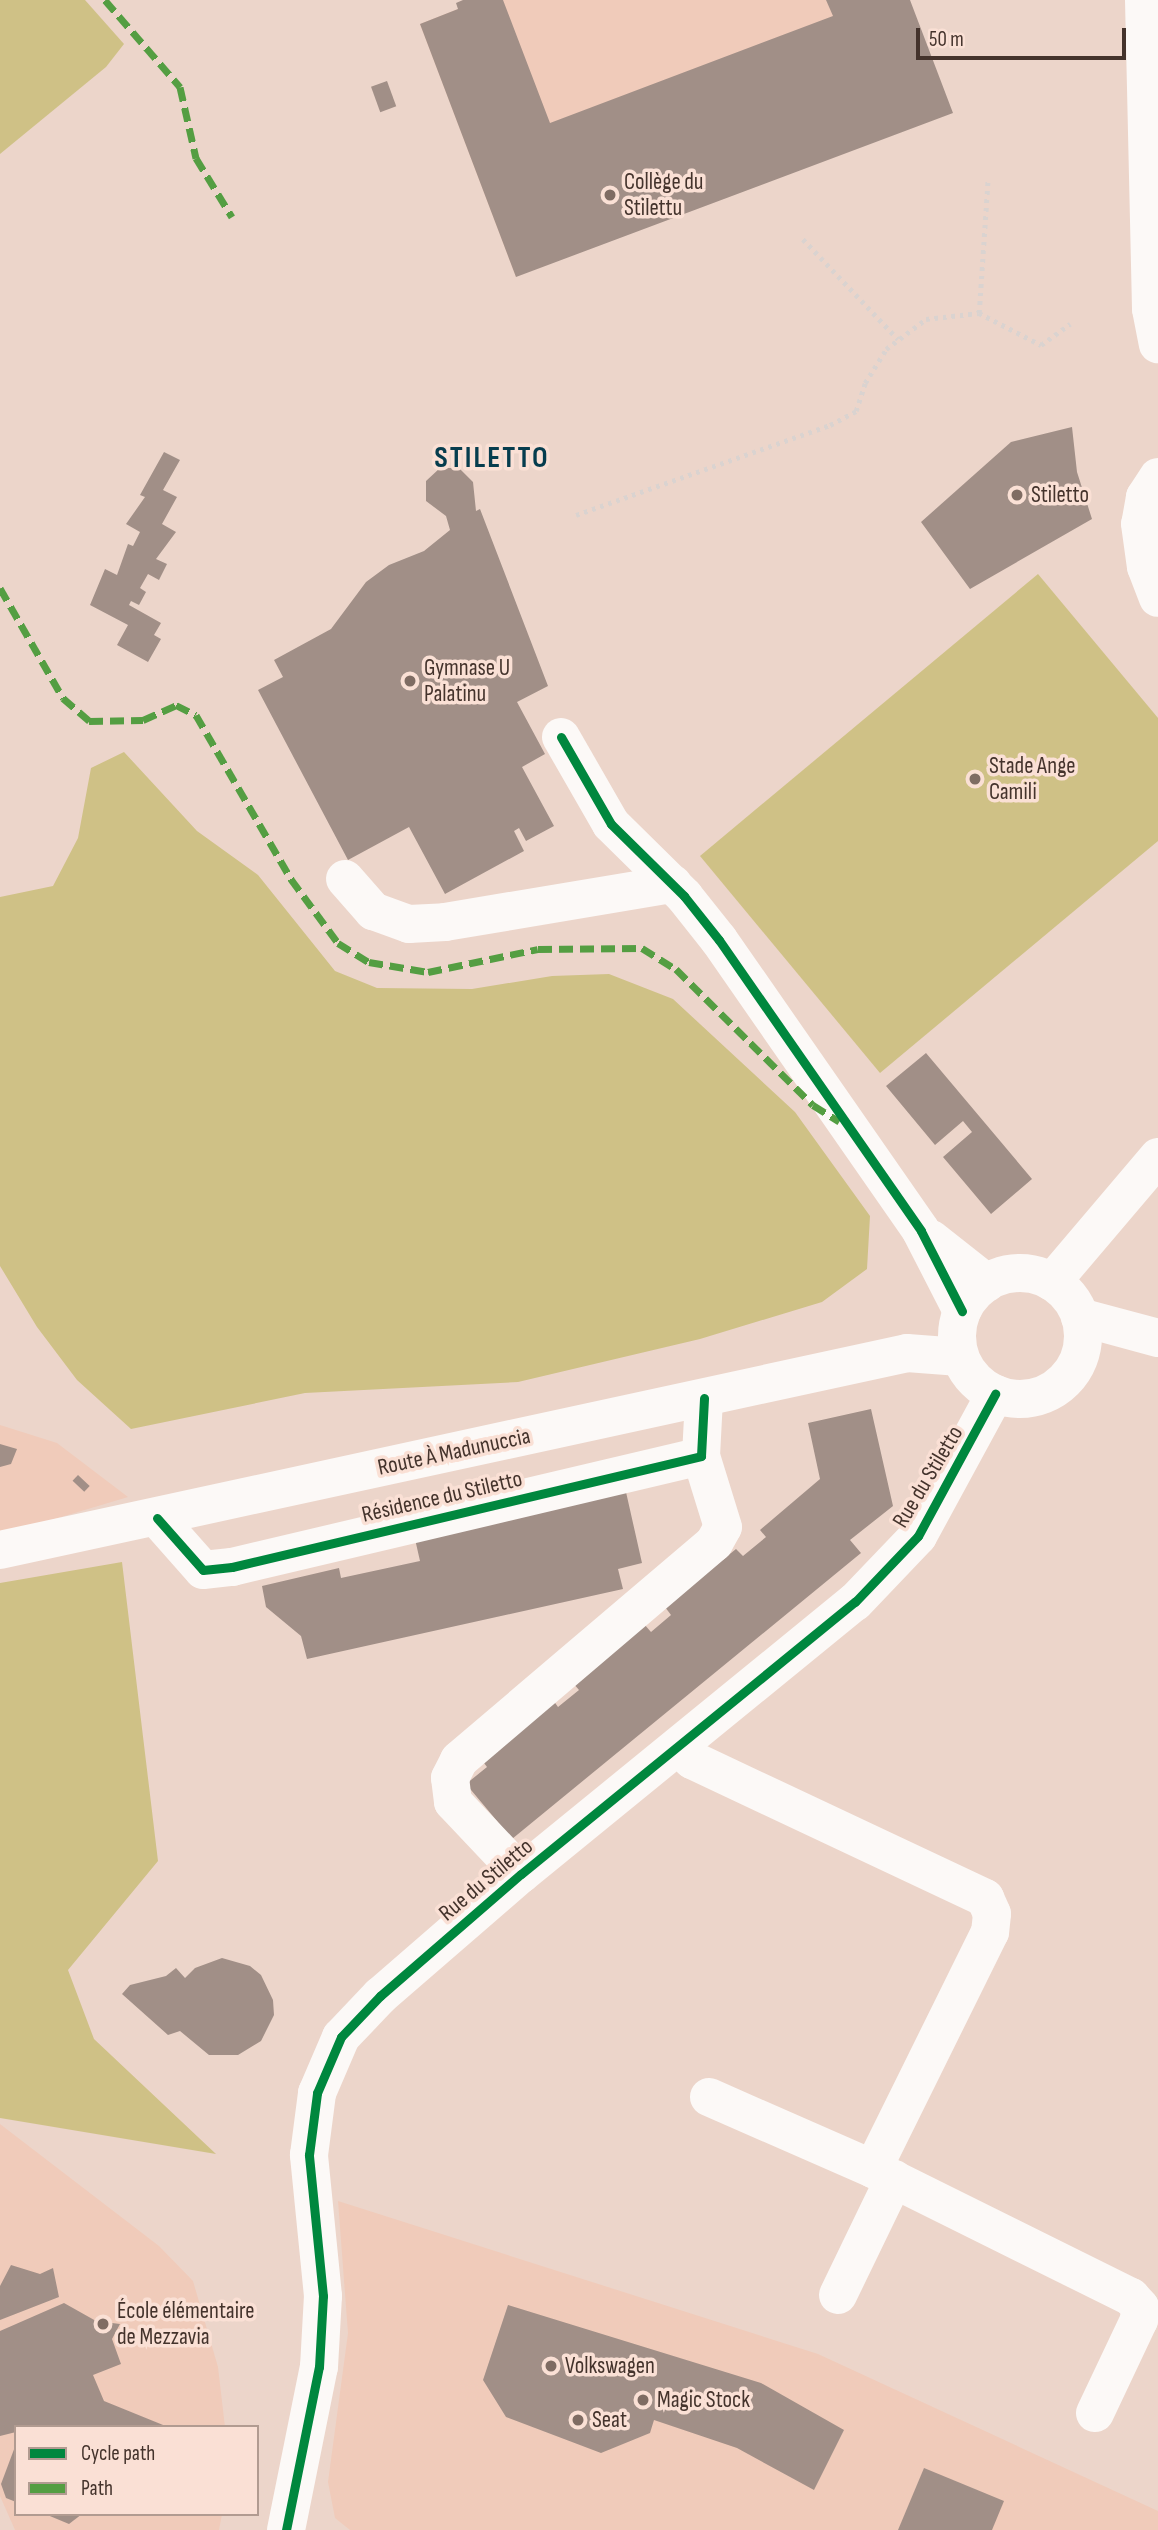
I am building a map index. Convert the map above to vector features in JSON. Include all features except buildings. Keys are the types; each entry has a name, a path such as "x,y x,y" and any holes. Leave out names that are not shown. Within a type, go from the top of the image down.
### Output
{"street":[{"path":"1144,0 1151,309 1158,344"},
{"path":"1158,477 1145,497 1140,524 1146,567 1158,598"},
{"path":"561,737 611,824 673,884 719,940 921,1231 960,1331 975,1379 995,1394 1037,1398 1063,1381 1080,1356 1080,1317 1064,1291 1052,1282 1020,1273 987,1283 960,1331"},
{"path":"345,879 373,911 409,924 673,884"},
{"path":"1052,1282 1158,1157"},
{"path":"921,1231 987,1283"},
{"path":"1080,1317 1149,1337"},
{"name":"Route À Madunuccia","path":"0,1550 907,1353 960,1331"},
{"path":"1080,1356 1149,1337"},
{"name":"Rue du Stiletto","path":"294,2525 319,2367 323,2296 309,2155 317,2093 341,2037 380,1996 522,1874 855,1602 918,1536 995,1394"},
{"path":"522,1874 453,1802 450,1778 459,1760 714,1543 723,1527 701,1456 704,1398"},
{"name":"Résidence du Stiletto","path":"157,1518 203,1570 701,1456"},
{"path":"679,1746 692,1760 985,1898 992,1914 990,1932 883,2174 838,2295"},
{"path":"709,2097 883,2174 1131,2297 1140,2306 1139,2320 1095,2413"}],"path":[{"path":"979,313 988,178"},
{"path":"803,239 898,339"},
{"path":"576,515 838,420 856,411 874,365 898,339 926,319 979,313 1041,345 1070,324"}],"shaded area":[{"path":"0,0 85,0 124,44 106,67 0,154"},
{"name":"Collège du Stilettu","path":"481,0 910,0 516,277 420,24"},
{"name":"Stade Ange Camili","path":"1038,574 1158,718 1158,841 880,1073 700,856"},
{"path":"124,752 197,831 258,875 335,971 377,988 472,989 552,976 609,974 673,999 795,1112 870,1216 867,1269 822,1302 700,1339 518,1382 305,1393 131,1429 77,1380 37,1327 0,1266 0,897 53,886 78,838 91,768"},
{"path":"0,1425 57,1443 128,1497 31,1526 0,1531"},
{"path":"122,1562 158,1861 68,1970 94,2039 216,2154 0,2118 0,1583"},
{"name":"École élémentaire de Mezzavia","path":"0,2124 159,2246 193,2281 218,2367 225,2425 14,2425 14,2516 222,2516 219,2530 15,2530 0,2496"},
{"path":"338,2201 818,2354 1158,2511 1158,2530 350,2530 335,2518 328,2482 348,2333"}],"marked path":[{"path":"105,0 180,87 196,158 232,217"},
{"path":"0,588 63,698 89,721 143,720 176,705 196,715 291,879 338,943 369,962 428,972 538,949 642,948 676,969 813,1105 839,1121"}],"cycle path":[{"path":"561,737 611,824 684,896 719,940 921,1231 962,1311"},
{"path":"286,2530 319,2367 323,2296 309,2155 317,2093 341,2037 380,1996 521,1874 855,1602 918,1536 995,1394"},
{"path":"157,1518 203,1570 232,1567 701,1456 704,1398"}],"place":[{"name":"Collège du Stilettu","path":"610,195"},
{"name":"Stiletto","path":"1017,495"},
{"name":"Gymnase U Palatinu","path":"410,681"},
{"name":"Stade Ange Camili","path":"975,779"},
{"name":"École élémentaire de Mezzavia","path":"103,2324"},
{"name":"Volkswagen","path":"551,2366"},
{"name":"Magic Stock","path":"643,2400"},
{"name":"Seat","path":"578,2420"}],"district":[{"name":"STILETTO","path":"492,458"}]}
